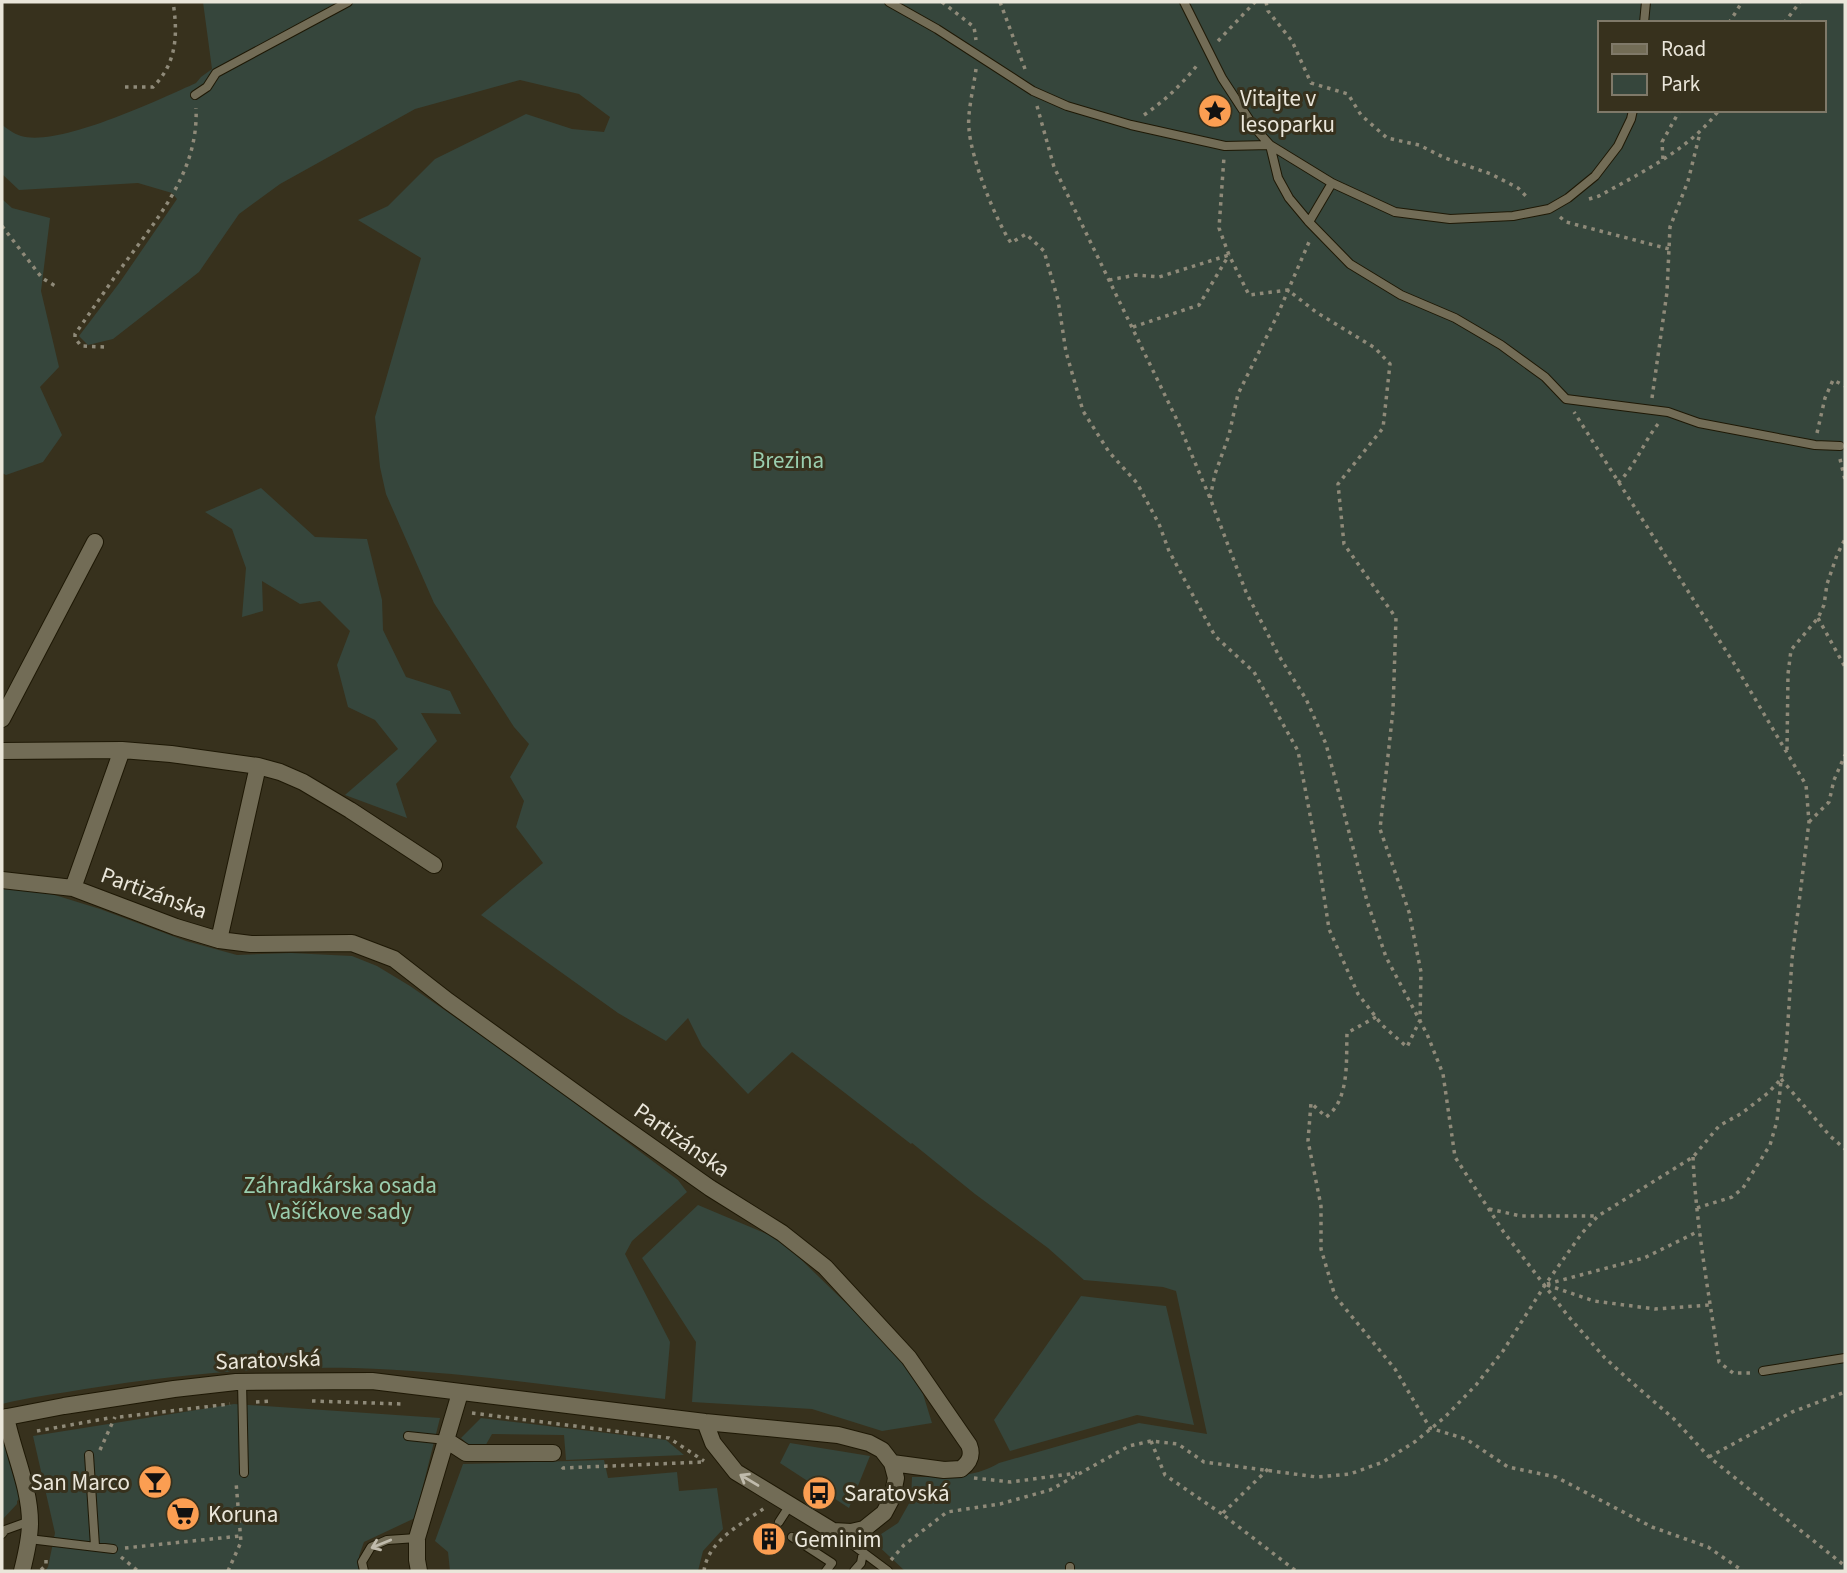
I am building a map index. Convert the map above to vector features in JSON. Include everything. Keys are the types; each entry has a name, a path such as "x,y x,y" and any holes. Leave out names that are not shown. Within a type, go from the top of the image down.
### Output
{"street":[{"path":"2,719 95,542"},
{"path":"2,751 122,750 258,766 303,782 434,864"},
{"name":"Partizánska","path":"73,888 122,750"},
{"name":"Partizánska","path":"219,940 258,766"},
{"name":"Partizánska","path":"2,880 73,888 176,927 219,940 251,944 352,943 394,958 448,1001 710,1188 782,1233 825,1267 909,1359 969,1445 970,1461 961,1469"},
{"name":"Saratovská","path":"4,1417 174,1389 242,1382 372,1381 705,1422 838,1435 869,1443 882,1450 892,1463"},
{"path":"419,1571 417,1538 460,1393"},
{"path":"4,1417 28,1498 29,1539 22,1571"},
{"path":"705,1422 713,1443 736,1472 833,1531 851,1532 864,1529 884,1513 892,1498 896,1478 892,1463 944,1470 961,1469"},
{"path":"446,1440 466,1453 552,1453"}],"lane":[{"path":"195,95 207,87 216,73 348,2"},
{"path":"889,2 1033,91 1067,106 1131,125 1225,146 1270,145"},
{"path":"1184,2 1233,96 1270,145 1332,183 1395,212 1450,219 1513,216 1549,209 1568,198 1595,176 1618,146 1632,112"},
{"path":"1644,21 1646,2"},
{"path":"1270,145 1278,178 1289,198 1350,264 1401,295 1455,318 1501,345 1545,377 1566,398 1668,412 1699,423 1815,446 1840,446"},
{"path":"1309,222 1332,183"},
{"path":"1763,1371 1845,1358"},
{"path":"242,1382 244,1474"},
{"path":"408,1436 446,1440"},
{"path":"89,1455 95,1546"},
{"path":"779,1522 790,1505"},
{"path":"2,1534 5,1530 30,1521"},
{"path":"833,1531 886,1570"},
{"path":"792,1537 832,1563 826,1571"},
{"path":"364,1571 362,1562 370,1547 387,1539 417,1538"},
{"path":"29,1539 113,1549"},
{"path":"854,1571 861,1563 863,1552"}],"path":[{"path":"125,87 153,87 164,76 172,59 176,35 173,2"},
{"path":"942,2 974,27 977,54 968,128 976,162 1003,230 1011,243 1026,234 1044,251 1058,300 1066,352 1083,411 1109,452 1137,483 1159,524 1169,551 1215,636 1254,672 1298,751 1329,929 1358,994 1382,1025 1407,1046 1420,1020 1421,972 1409,912 1380,829 1394,710 1396,618 1344,544 1338,484 1383,428 1390,364 1376,348 1316,312 1288,290 1249,295 1219,228 1225,146"},
{"path":"1000,2 1033,91 1055,167 1177,420 1245,592 1279,656 1306,699 1326,744 1367,901 1386,957 1427,1034 1443,1074 1455,1157 1489,1209 1568,1316 1605,1357 1674,1419 1709,1457 1845,1566"},
{"path":"1131,125 1162,103 1255,2"},
{"path":"1266,2 1268,11 1292,41 1311,83 1348,94 1362,115 1387,138 1419,145 1445,158 1491,174 1518,188 1531,200 1566,222 1669,249"},
{"path":"1730,21 1742,2"},
{"path":"1786,21 1800,2"},
{"path":"104,347 81,346 75,334 180,184 189,160 196,123 195,95"},
{"path":"1663,159 1662,142 1679,112"},
{"path":"1588,200 1663,159 1700,133 1717,112"},
{"path":"1650,410 1667,292 1670,227 1688,181 1700,133"},
{"path":"1210,498 1238,394 1309,243 1309,222"},
{"path":"2,226 42,278 57,287"},
{"path":"1110,280 1136,275 1159,277 1229,255"},
{"path":"1133,327 1199,304 1229,255"},
{"path":"1815,446 1825,398 1833,380 1845,386"},
{"path":"1566,398 1707,620 1806,785 1809,822 1792,959 1786,1052 1777,1121 1770,1144 1743,1188 1732,1197 1697,1208"},
{"path":"1618,483 1668,412"},
{"path":"1840,446 1840,463 1845,480"},
{"path":"1787,751 1791,650 1818,618 1824,605 1827,584 1845,539"},
{"path":"1818,618 1845,667"},
{"path":"1809,822 1829,802 1845,755"},
{"path":"1376,1017 1347,1033 1346,1083 1333,1112 1326,1117 1311,1103 1308,1141 1321,1206 1321,1250 1335,1296 1395,1369 1430,1428 1466,1439 1508,1467 1556,1477 1652,1527 1708,1547 1743,1571"},
{"path":"1781,1079 1830,1136 1845,1149"},
{"path":"886,1570 904,1545 947,1512 1000,1504 1050,1490 1129,1446 1151,1441 1178,1444 1204,1462 1317,1477 1350,1474 1383,1462 1416,1441 1445,1417 1476,1385 1503,1351 1545,1284 1582,1233 1598,1216 1693,1157 1719,1126 1742,1113 1781,1079"},
{"path":"1693,1157 1694,1195 1719,1362 1733,1373 1763,1371"},
{"path":"1489,1209 1521,1216 1598,1216"},
{"path":"1545,1284 1644,1258 1699,1231"},
{"path":"1545,1284 1594,1301 1655,1309 1710,1305"},
{"path":"1709,1457 1792,1412 1845,1392"},
{"path":"89,1455 99,1451 115,1417"},
{"path":"1151,1441 1165,1475 1222,1514 1296,1571"},
{"path":"552,1453 563,1468 705,1462"},
{"path":"961,1469 965,1477 1011,1482 1083,1472"},
{"path":"1222,1514 1268,1469"},
{"path":"228,1571 241,1542 236,1480 244,1474"},
{"path":"113,1549 240,1536"},
{"path":"113,1549 138,1571"}],"green space":[{"name":"Brezina","path":"203,2 1845,2 1845,1571 905,1571 872,1540 898,1523 911,1500 912,1477 957,1476 979,1472 999,1463 1139,1423 1207,1434 1176,1291 1163,1287 1084,1280 1048,1248 792,1052 748,1094 702,1046 688,1018 666,1041 618,1013 481,915 543,863 516,827 524,801 510,777 529,744 514,727 434,603 386,494 380,467 375,417 421,258 358,220 388,206 435,159 526,114 572,129 604,132 610,117 579,94 520,80 415,109 280,184 239,214 199,272 113,339 88,345 79,336 177,199 172,193 138,183 19,190 2,174 2,125 21,136 38,138 59,135 134,110 196,83 212,69"},
{"path":"2,199 12,208 50,218 41,291 59,367 40,387 62,435 43,462 6,475 2,473"},
{"path":"261,488 315,537 367,539 382,600 383,630 406,677 450,691 461,714 421,713 437,741 396,784 407,818 345,795 398,749 375,720 348,707 337,665 350,631 320,601 300,604 262,581 263,611 242,617 246,568 232,529 205,512"},
{"name":"Záhradkárska osada Vašíčkove sady","path":"2,887 42,891 186,941 237,955 291,953 352,956 377,966 528,1068 678,1180 687,1192 632,1241 625,1254 670,1342 665,1399 432,1372 320,1368 186,1376 85,1389 2,1404"},
{"path":"698,1205 781,1240 918,1378 932,1423 882,1431 812,1409 692,1402 696,1342 642,1258"},
{"path":"1081,1296 1166,1306 1194,1425 1137,1415 1010,1451 994,1420"},
{"path":"234,1404 440,1418 415,1518 364,1542 359,1556 360,1571 45,1571 55,1533 33,1436"},
{"path":"481,1418 666,1440 684,1455 566,1460 564,1435 492,1434 480,1455 461,1438"},
{"path":"790,1443 870,1456 849,1508 780,1463"},
{"path":"2,1444 20,1498 2,1520"},
{"path":"604,1460 608,1478 677,1472 679,1491 717,1488 723,1529 703,1551 698,1571 450,1571 448,1552 435,1541 463,1464"}],"place":[{"name":"Vitajte v lesoparku","path":"1215,111"},
{"name":"San Marco","path":"155,1482"},
{"name":"Saratovská","path":"819,1493"},
{"name":"Koruna","path":"183,1514"},
{"name":"Geminim","path":"769,1539"}]}
